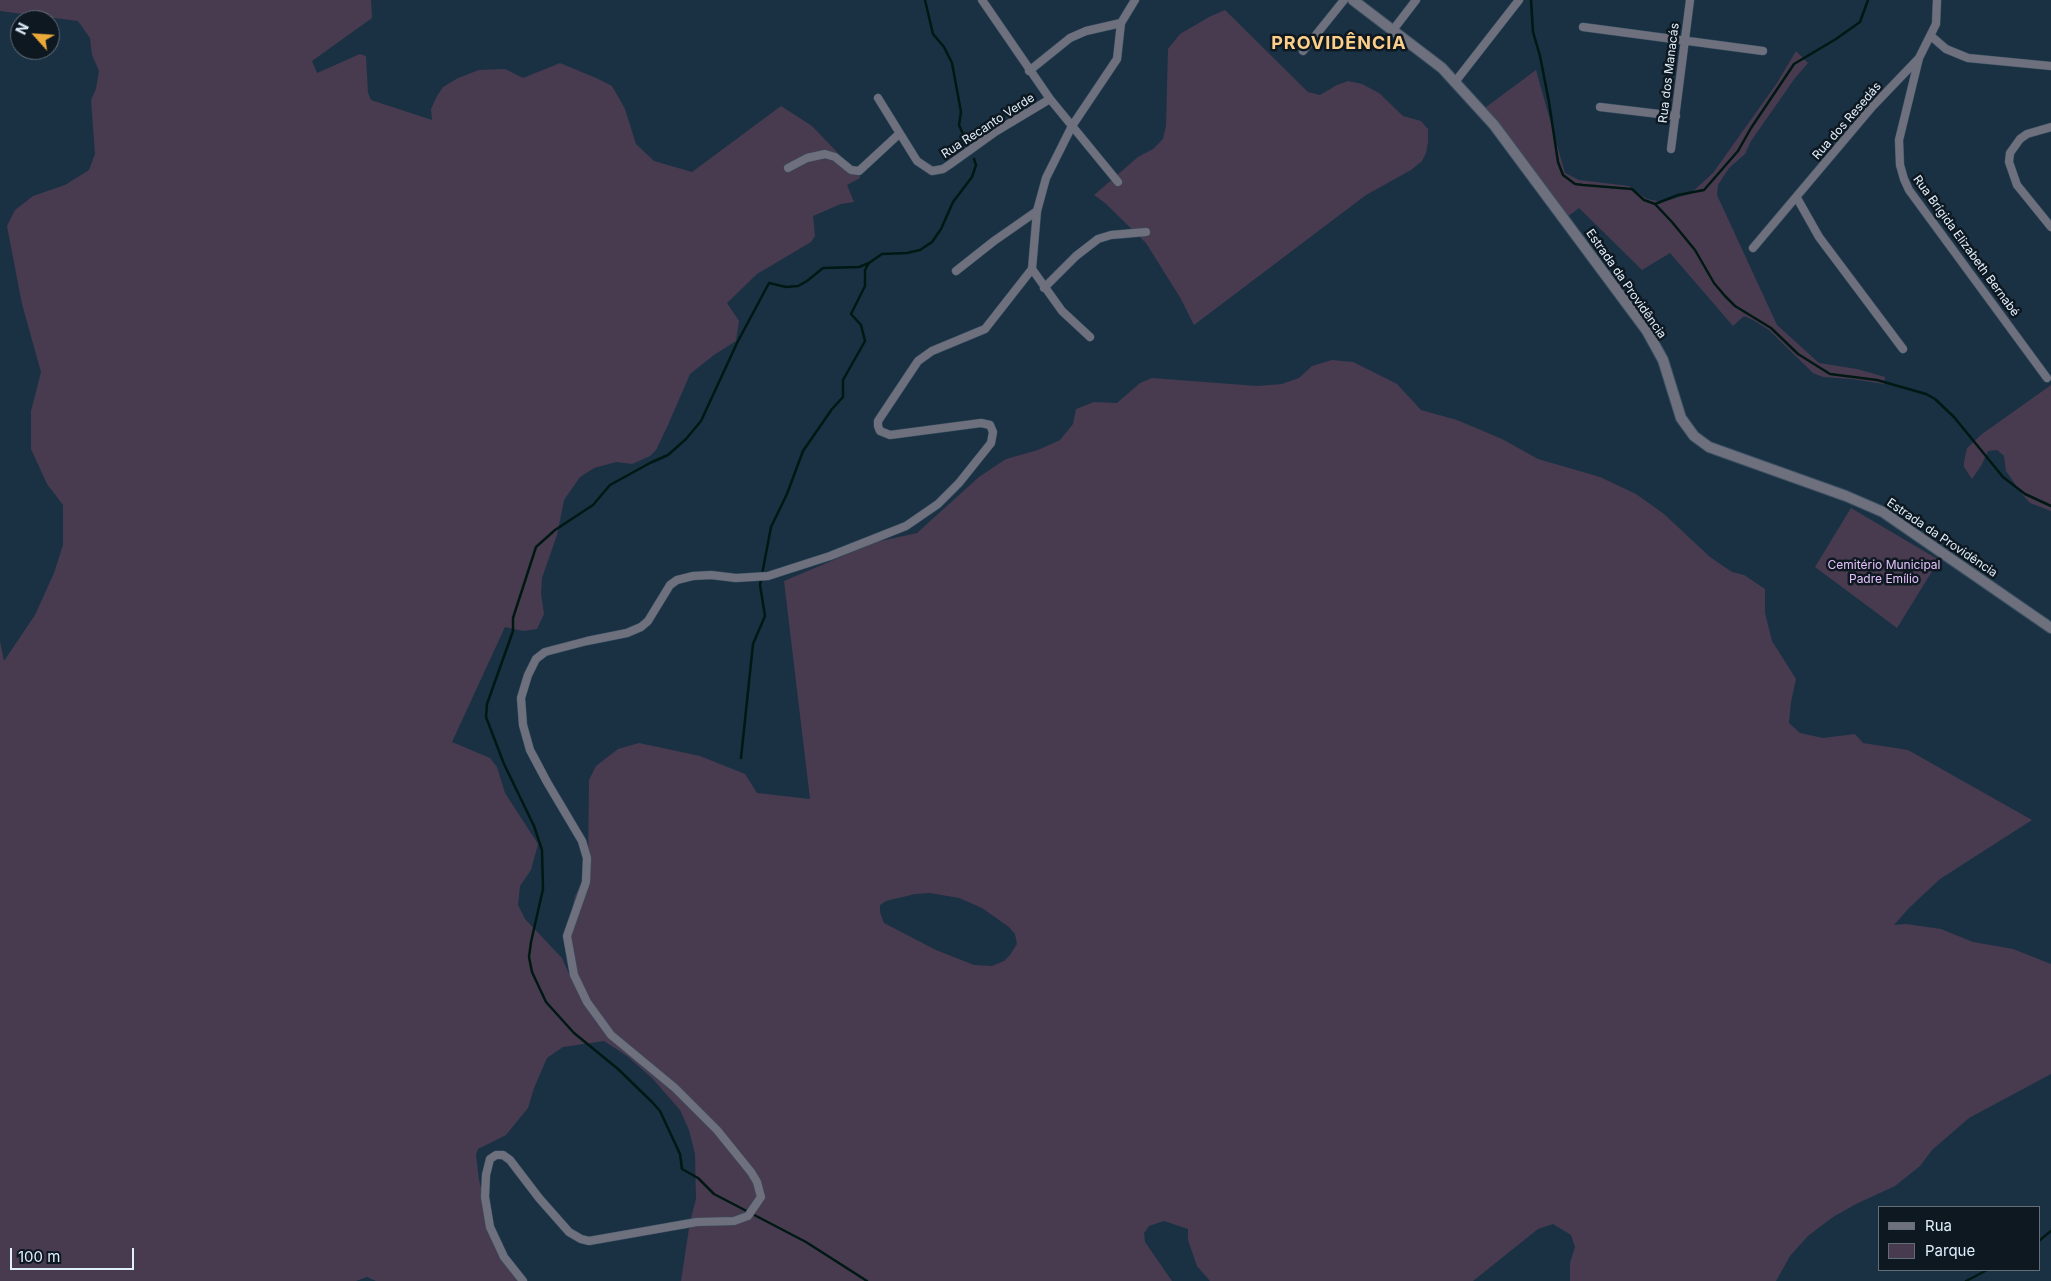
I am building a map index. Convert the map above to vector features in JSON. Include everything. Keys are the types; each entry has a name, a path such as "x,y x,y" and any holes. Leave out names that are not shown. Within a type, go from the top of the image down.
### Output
{"street":[{"path":"523,1281 504,1257 490,1227 486,1196 486,1174 490,1159 496,1154 510,1160 539,1198 569,1232 581,1239 590,1241 697,1222 734,1220 748,1216 761,1197 757,1182 717,1130 675,1088 610,1035 587,1002 574,975 567,936 586,882 588,858 582,841 530,750 523,725 521,698 536,659 545,652 627,633 641,627 651,617 670,585 677,580 693,576 711,575 736,578 776,575 906,526 938,504 959,483 991,443 992,427 981,423 890,435 880,431 878,421 924,355 978,333 990,325 1032,269 1037,211 1046,178 1072,126 1118,59 1121,22 1135,0"},
{"path":"1303,51 1344,0"},
{"name":"Estrada da Providência","path":"1353,0 1393,30 1455,82 1494,125 1647,331 1663,360 1681,418 1694,436 1709,447 1846,496 1883,512 2051,628"},
{"path":"1393,30 1416,0"},
{"path":"1455,82 1519,0"},
{"name":"Rua dos Manacás","path":"1672,149 1690,0"},
{"name":"Rua dos Resedás","path":"1753,248 1872,107 1919,58 1936,24 1937,0"},
{"path":"984,1 1050,99 1118,182"},
{"path":"1030,71 1070,38 1086,31 1121,22"},
{"path":"1582,27 1764,50"},
{"path":"1931,36 1946,49 1968,58 2051,66"},
{"name":"Rua Brígida Elizabeth Bernabé","path":"1919,58 1899,140 1904,179 1909,190 2047,378"},
{"name":"Rua Recanto Verde","path":"878,98 913,155 928,169 932,170 943,169 995,132 1050,99"},
{"path":"1600,107 1676,116"},
{"path":"2051,127 2027,134 2020,139 2010,153 2009,162 2017,185 2051,227"},
{"path":"788,168 807,158 825,154 835,157 851,170 858,171 899,134"},
{"path":"1797,198 1819,237 1903,349"},
{"path":"956,272 994,240 1037,211"},
{"path":"1044,288 1076,256 1098,239 1146,232"},
{"path":"1032,269 1062,311 1090,338"}],"green space":[{"path":"0,0 371,0 372,18 312,61 317,73 360,54 366,56 368,93 371,100 432,120 431,109 437,96 443,87 458,78 479,70 505,69 523,78 560,63 612,86 625,109 636,144 654,161 692,172 781,106 812,126 859,175 860,178 847,185 854,202 841,204 813,216 815,236 811,242 757,274 727,303 739,321 736,341 690,374 656,450 650,456 632,464 616,462 594,468 580,477 564,500 557,535 542,578 541,594 544,614 537,629 523,631 505,627 452,742 490,758 497,767 505,793 538,844 531,870 520,886 518,905 525,919 562,958 569,974 570,918 575,896 588,870 589,780 596,766 618,749 639,743 700,756 745,774 757,793 810,799 784,581 876,542 917,533 979,477 1006,459 1038,450 1060,440 1073,424 1076,409 1094,402 1117,403 1140,383 1152,378 1257,386 1282,384 1299,378 1312,366 1332,360 1353,362 1397,384 1421,410 1457,420 1502,439 1538,459 1600,477 1636,494 1664,514 1710,557 1732,572 1744,575 1765,589 1765,613 1772,641 1796,679 1789,723 1800,733 1823,738 1855,734 1863,743 1908,750 2032,820 1940,879 1894,925 1906,924 1941,929 1973,942 2013,949 2051,964 2051,1074 1969,1118 1932,1150 1920,1166 1895,1186 1833,1217 1808,1236 1790,1256 1776,1281 1570,1281 1570,1263 1575,1247 1571,1235 1553,1224 1538,1229 1473,1281 1210,1281 1197,1266 1188,1240 1188,1229 1164,1221 1149,1226 1144,1233 1145,1242 1172,1281 681,1281 690,1222 696,1199 695,1154 689,1130 680,1110 652,1078 627,1056 604,1041 563,1047 547,1058 528,1108 506,1135 478,1149 476,1155 479,1180 485,1204 496,1234 521,1281 376,1281 367,1277 356,1281 0,1281 0,641 4,661 35,615 54,573 63,545 63,505 47,484 31,449 31,411 41,372 22,304 7,226 15,210 33,196 65,185 89,170 95,154 91,100 96,89 99,71 92,55 90,38 78,21 60,19 60,10 10,10 10,12 0,11","holes":["930,893 959,898 982,908 1009,927 1015,934 1017,944 1004,961 992,966 974,965 936,950 884,923 880,912 880,905 886,901 915,894"]},
{"path":"1225,10 1308,92 1320,95 1348,81 1362,84 1379,93 1403,116 1421,121 1428,129 1428,142 1422,161 1411,170 1366,195 1194,325 1181,299 1146,243 1105,203 1094,195 1138,157 1153,149 1163,139 1166,126 1168,49 1180,34"},
{"path":"1796,51 1808,63 1795,78 1751,141 1745,154 1729,168 1718,185 1717,195 1777,325 1819,363 1857,369 1885,377 1884,384 1823,377 1813,373 1769,330 1753,320 1744,316 1733,326 1670,253 1642,270 1579,208 1563,220 1482,110 1536,70 1565,173 1579,180 1629,186 1647,199 1662,202 1690,194 1713,173 1777,83"},
{"path":"2051,385 2051,511 2030,503 2022,494 2006,471 2004,456 1997,450 1988,451 1972,479 1964,467 1964,462 1967,448 1982,434"},
{"name":"Cemitério Municipal Padre Emílio","path":"1851,508 1939,560 1897,628 1815,567"}],"waterway":[{"path":"925,0 933,34 944,47 952,63 961,112 959,125 966,141"},
{"path":"1531,0 1533,32 1549,102 1558,162 1563,175 1575,184 1632,189 1644,200 1655,204 1695,250 1714,283 1735,306 1771,328 1798,354 1830,374 1877,380 1926,394 1935,399 1954,417 2003,477 2025,494 2051,506"},
{"path":"1655,204 1678,195 1704,190 1738,151 1751,128 1794,64 1860,22 1868,0"},
{"path":"867,1281 806,1242 714,1194 698,1178 682,1169 680,1154 660,1111 618,1069 574,1033 546,1002 532,972 529,957 543,889 542,850 534,826 504,764 486,717 487,704 513,631 513,618 536,547 555,530 593,505 610,485 668,455 686,439 701,421 737,343 769,283 786,287 798,286 823,268 859,267 882,254 907,253 920,250 932,242 941,229 953,202 972,177 976,165 974,159"},
{"path":"741,758 753,644 765,616 760,585 771,527 787,494 803,451 832,409 843,397 843,380 865,341 861,325 851,314 865,286 865,270 869,263"},
{"path":"2041,1239 2051,1231"},
{"path":"1966,1281 1985,1271"}],"district":[{"name":"PROVIDÊNCIA","path":"1339,44"}]}
